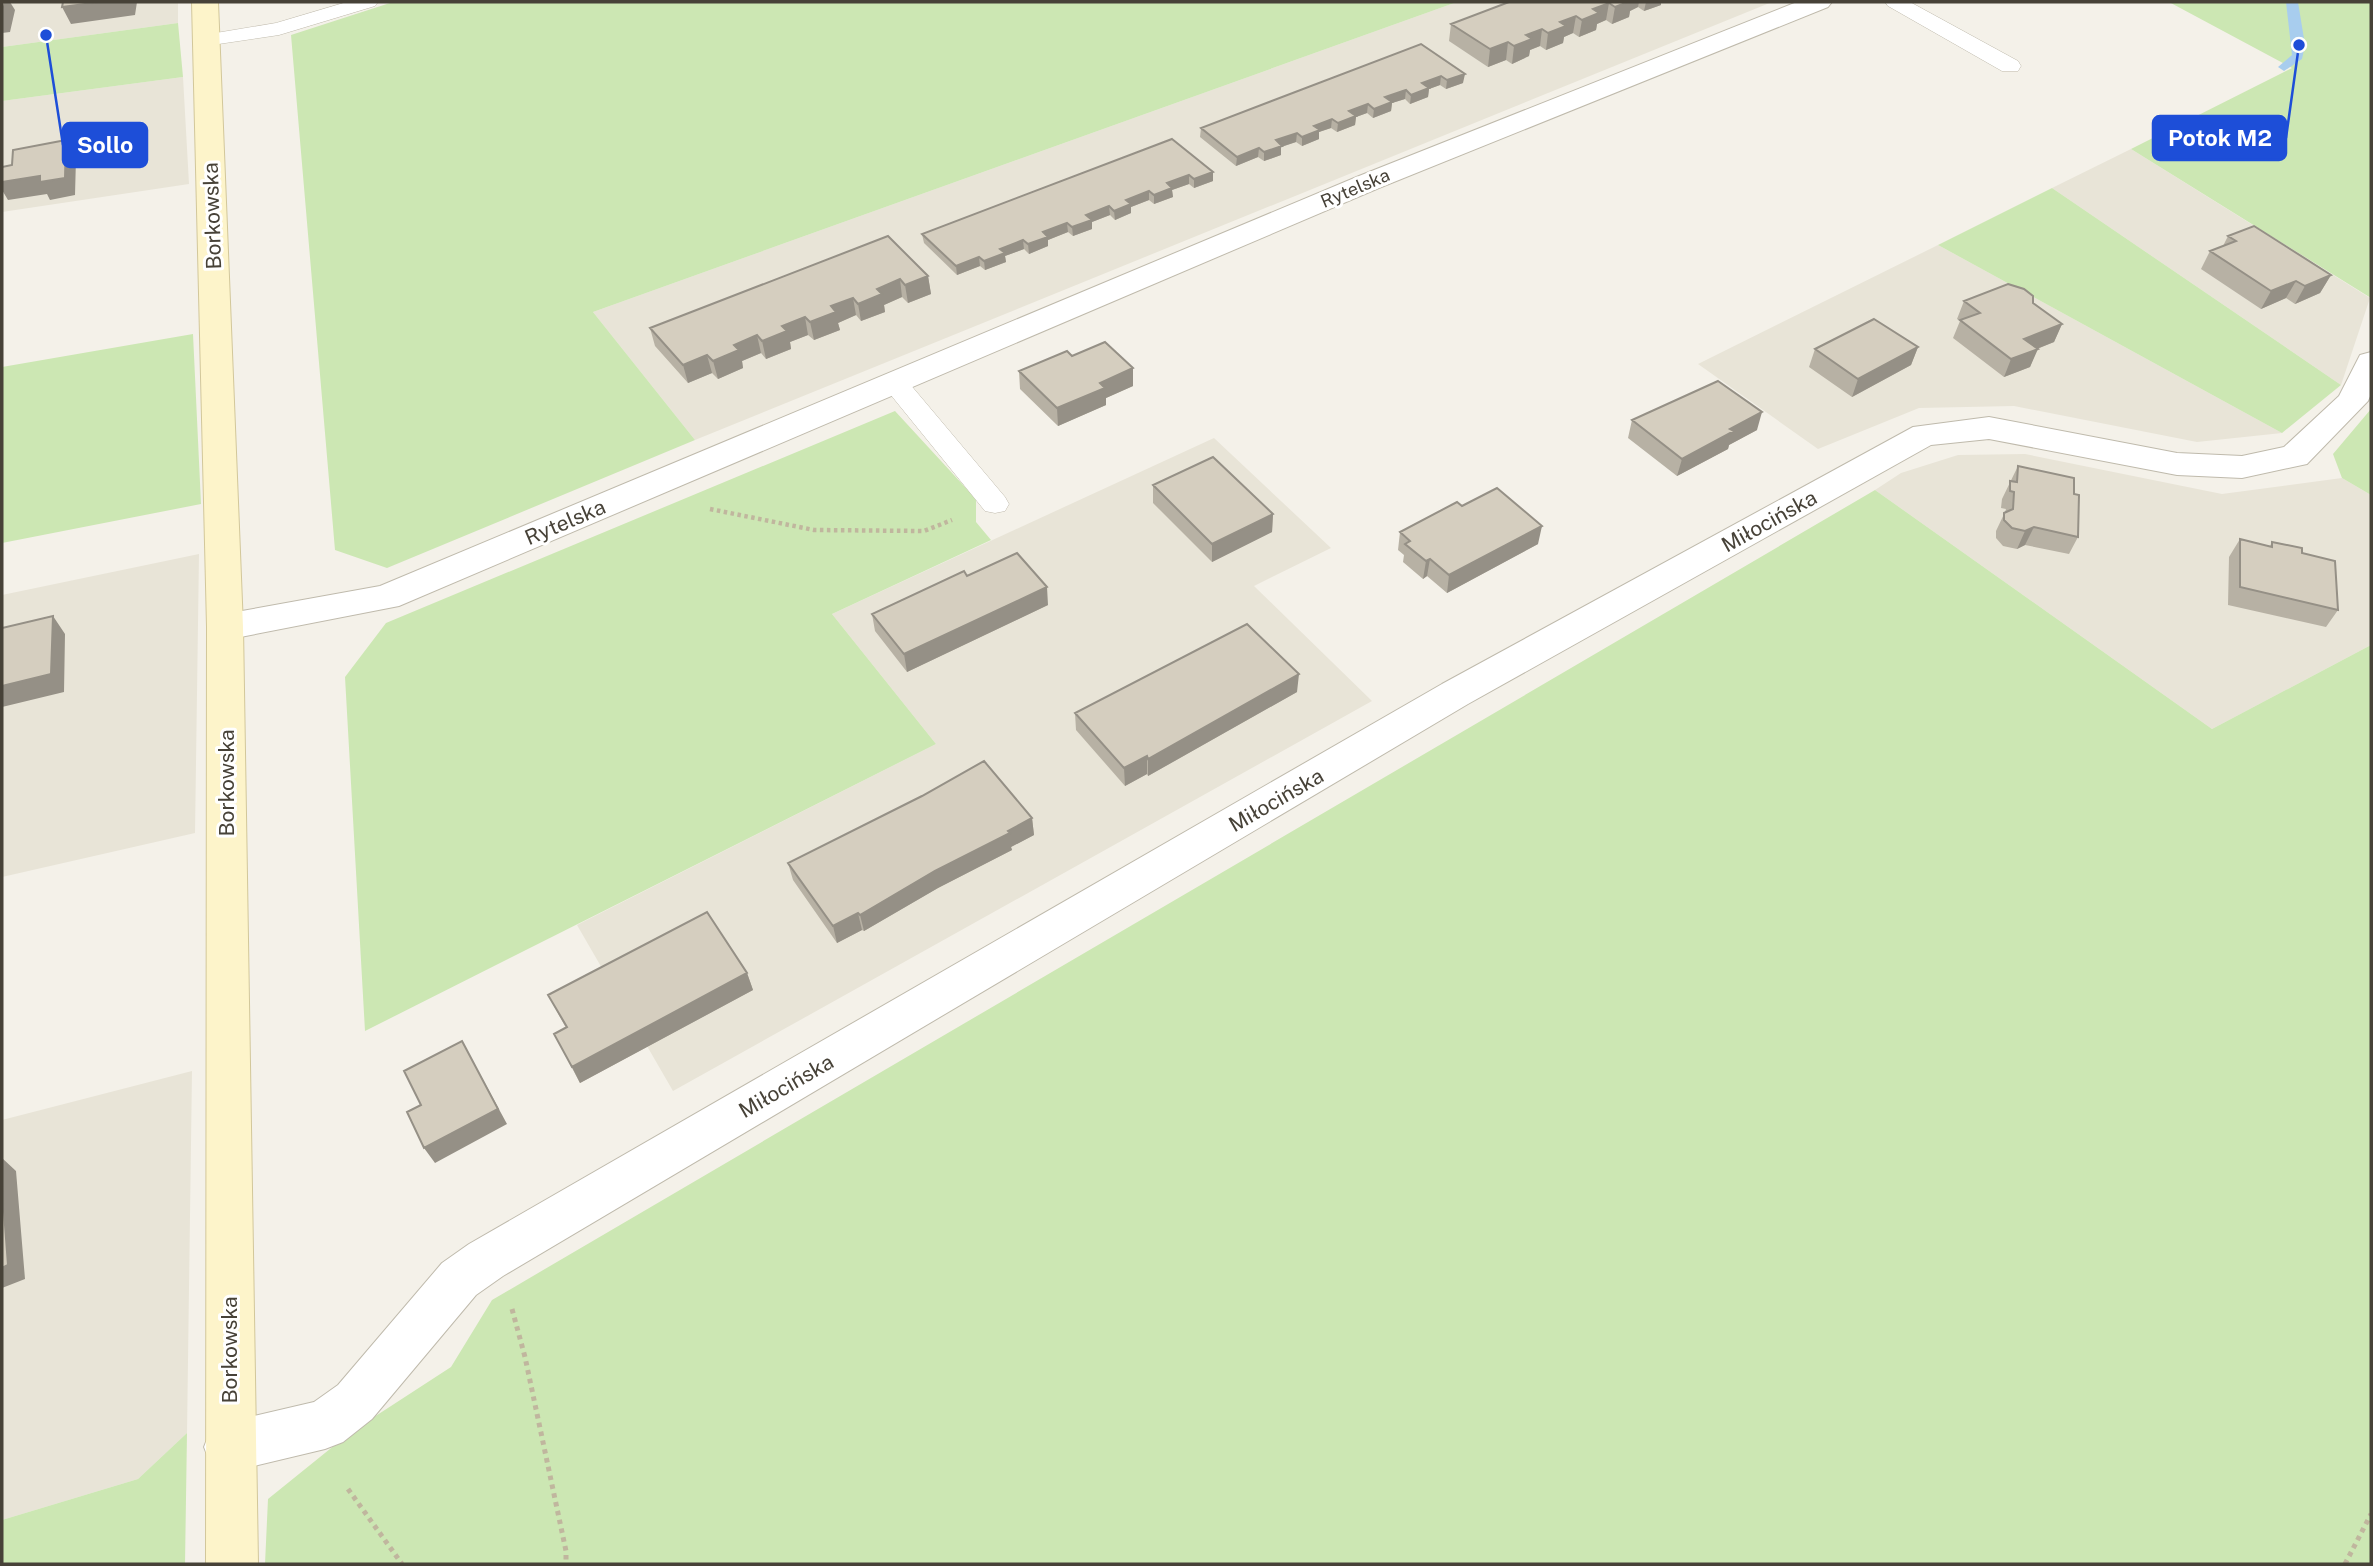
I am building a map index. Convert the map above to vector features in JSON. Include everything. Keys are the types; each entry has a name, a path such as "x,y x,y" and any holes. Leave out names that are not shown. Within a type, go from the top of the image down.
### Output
{"street":[{"name":"Borkowska","path":"205,2 225,627 229,1447 232,1564"},
{"name":"Rytelska","path":"225,627 387,597 1369,182 1819,2"},
{"name":"Miłocińska","path":"229,1447 325,1424 355,1402 459,1279 497,1254 1455,694 1924,435 1989,428 2177,464 2242,467 2295,456 2352,401 2371,362"}],"lane":[{"path":"205,40 279,29 368,2"},
{"path":"1895,2 2010,66"},
{"path":"895,383 995,504"}],"path":[{"path":"634,493 814,530 924,531 995,504"},
{"path":"497,1254 525,1357 566,1551 566,1564"},
{"path":"348,1489 402,1564"},
{"path":"2345,1564 2371,1514"}],"shaded area":[{"path":"2,2 178,2 178,23 2,47"},
{"path":"1457,2 1772,2 695,440 593,312"},
{"path":"183,77 189,184 2,212 2,101"},
{"path":"2131,149 2370,298 2341,385 2052,188"},
{"path":"1938,245 2282,433 2197,442 2014,406 1919,408 1818,449 1698,364"},
{"path":"1214,438 1331,548 1254,586 1372,701 673,1091 577,925 936,744 832,614"},
{"path":"2025,454 2222,494 2342,478 2371,495 2371,645 2212,729 1875,490 1901,473 1958,455"},
{"path":"199,554 195,833 2,877 2,595"},
{"path":"192,1071 187,1433 138,1479 2,1520 2,1120"}],"green space":[{"path":"393,2 1457,2 593,312 695,440 387,568 335,550 291,35"},
{"path":"2169,2 2371,2 2371,298 2131,149 2292,68"},
{"path":"178,23 183,77 2,101 2,47"},
{"path":"2052,188 2341,385 2282,433 1938,245"},
{"path":"193,334 201,504 2,543 2,367"},
{"path":"2371,409 2371,495 2342,478 2333,454"},
{"path":"895,411 976,499 976,522 991,540 832,614 936,744 365,1031 345,677 386,623"},
{"path":"1875,490 2212,729 2371,645 2371,1564 265,1564 268,1499 351,1432 451,1367 492,1300"},
{"path":"187,1433 185,1564 2,1564 2,1520 138,1479"}],"building":[{"path":"63,2 100,2 62,7"},
{"path":"1509,2 1628,2 1615,7 1609,3 1593,9 1599,13 1582,20 1576,16 1560,22 1566,26 1548,33 1542,29 1526,35 1532,39 1514,46 1508,42 1490,49 1451,24"},
{"path":"1421,44 1465,74 1447,80 1441,76 1422,83 1429,88 1411,95 1406,90 1385,97 1392,102 1374,109 1368,104 1349,111 1356,116 1338,123 1332,119 1314,126 1320,130 1302,137 1297,133 1276,140 1282,146 1264,152 1259,148 1237,157 1201,128"},
{"path":"1172,139 1213,172 1194,179 1189,175 1167,183 1172,188 1154,195 1149,191 1126,200 1131,204 1114,211 1109,206 1086,215 1092,220 1072,227 1067,223 1043,232 1048,237 1028,244 1023,240 1000,249 1005,253 984,261 979,257 956,266 922,234"},
{"path":"66,140 65,178 40,182 40,176 2,182 2,167 12,165 13,150"},
{"path":"2254,226 2331,275 2305,286 2296,281 2271,291 2210,251 2236,241 2228,236"},
{"path":"888,236 928,276 905,285 900,279 877,289 882,294 858,304 853,298 831,306 836,312 810,322 805,317 782,326 787,331 762,341 757,335 734,345 739,350 713,361 707,355 683,365 650,328"},
{"path":"2008,284 2024,289 2033,296 2033,303 2062,324 2024,339 2038,349 2011,359 1960,320 1980,313 1964,301"},
{"path":"1874,319 1918,347 1858,379 1815,349"},
{"path":"1105,342 1133,368 1100,383 1105,388 1057,408 1019,371 1067,351 1072,356"},
{"path":"1718,381 1762,412 1730,429 1734,431 1682,459 1632,420"},
{"path":"1213,457 1273,514 1212,544 1153,485"},
{"path":"2018,466 2074,478 2074,494 2079,495 2078,537 2034,527 2025,531 2012,528 2004,520 2004,513 2013,509 2014,492 2010,491 2010,481 2017,482"},
{"path":"1497,488 1542,526 1449,575 1430,559 1426,561 1405,544 1410,541 1400,532 1457,502 1462,506"},
{"path":"2240,539 2272,547 2272,542 2302,548 2302,553 2335,561 2338,610 2240,587"},
{"path":"1017,553 1047,587 904,654 872,614 964,571 967,576"},
{"path":"53,616 51,674 2,686 2,628"},
{"path":"1247,624 1299,674 1148,759 1147,756 1124,768 1075,713"},
{"path":"984,761 1032,818 1008,831 1010,833 935,871 860,915 858,913 833,926 788,863 922,796"},
{"path":"707,912 747,973 572,1067 554,1034 567,1027 548,995"},
{"path":"462,1041 498,1109 424,1148 407,1112 421,1105 404,1071"},
{"path":"2,1185 8,1265 2,1268"}],"waterway":[{"path":"2284,67 2298,56 2299,45 2292,2"}],"place":[{"name":"Sollo","path":"46,35"},
{"name":"Potok M2","path":"2299,45"}]}
